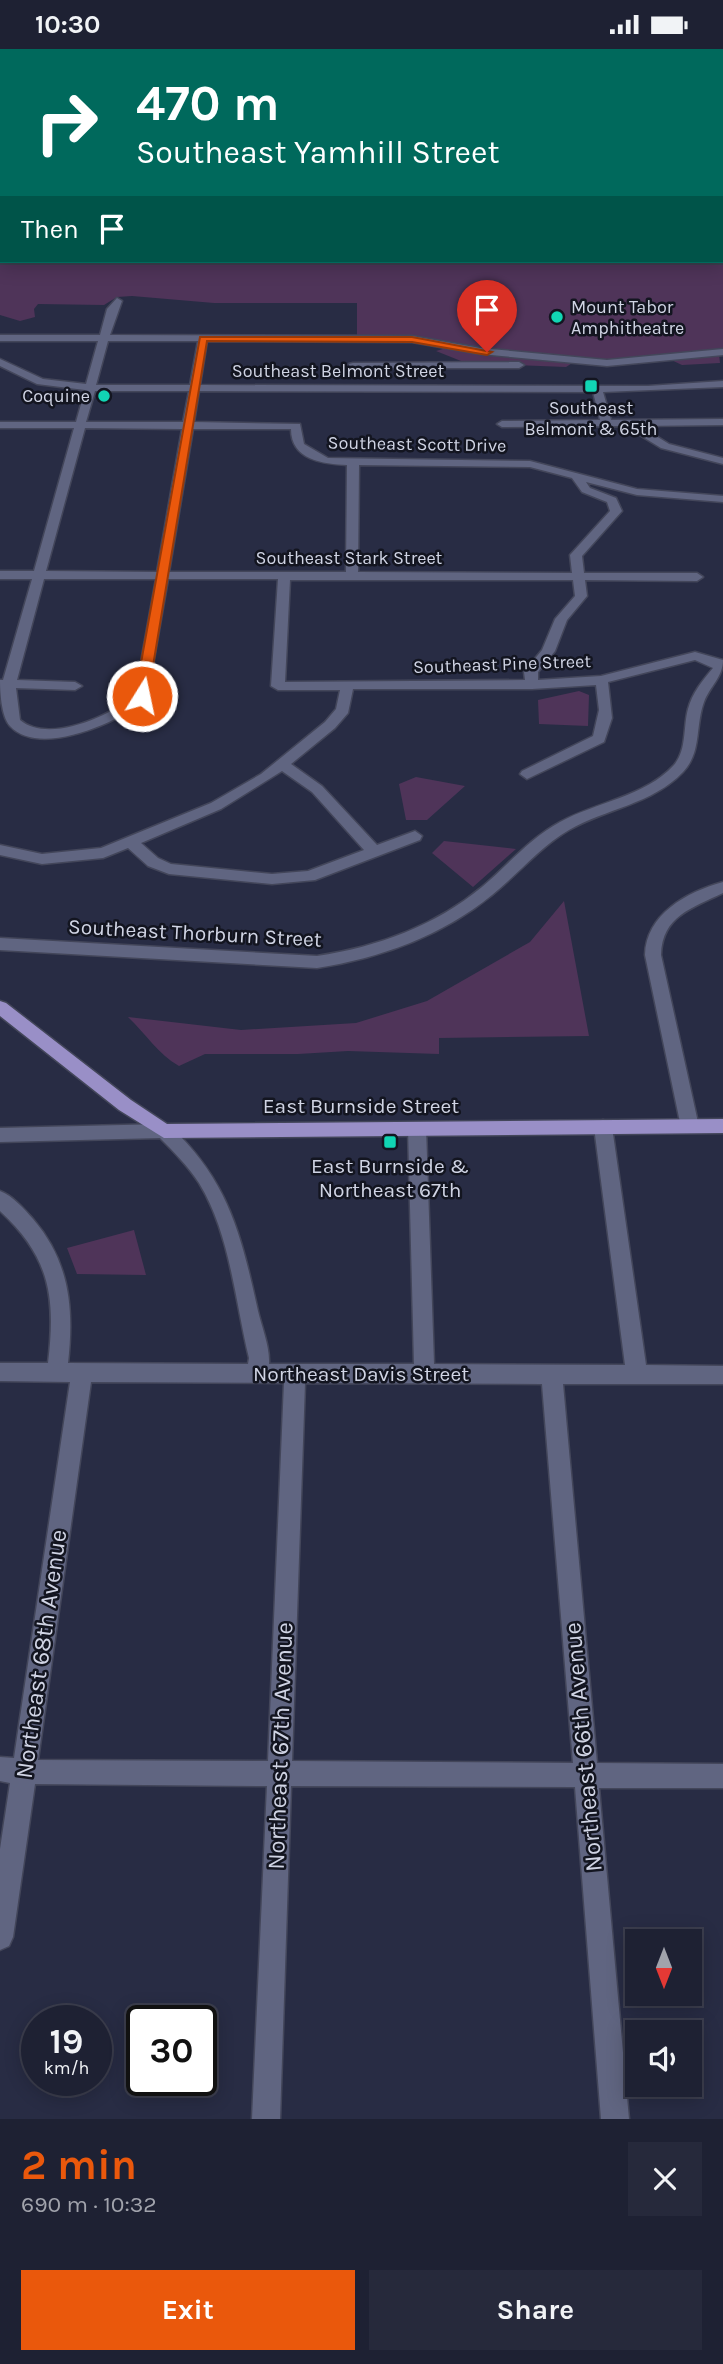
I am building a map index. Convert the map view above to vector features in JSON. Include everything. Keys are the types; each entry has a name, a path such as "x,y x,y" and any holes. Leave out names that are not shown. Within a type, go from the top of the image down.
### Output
{"main road":[{"path":"0,1007 106,1092 164,1131"},
{"name":"East Burnside Street","path":"164,1131 723,1126"}],"street":[{"path":"573,49 723,49"},
{"path":"117,301 112,309 81,426 4,684 14,722 23,731 49,735 61,733 126,709 142,696 203,339"},
{"path":"0,338 415,339 480,351 607,363"},
{"path":"353,366 607,363 723,352"},
{"name":"Southeast Belmont Street","path":"0,362 41,382 91,388 666,389 723,384"},
{"path":"597,389 606,422"},
{"path":"624,421 665,446 723,461"},
{"path":"502,424 723,422"},
{"path":"0,425 188,426"},
{"name":"Southeast Scott Drive","path":"188,426 296,426 295,440 306,453 327,461 530,464 621,488 723,499"},
{"path":"352,576 353,463"},
{"path":"531,685 531,672 548,651 561,619 580,596 576,555 616,511 612,500 586,490 575,475"},
{"path":"612,500 621,488"},
{"name":"Southeast Stark Street","path":"0,575 697,577"},
{"name":"Southeast Pine Street","path":"284,576 278,686 531,685 600,680 688,657 708,659 722,666"},
{"name":"Southeast Thorburn Street","path":"0,944 317,962 361,954 385,946 457,912 475,900 563,826 674,774 689,750 699,699 722,666"},
{"path":"527,774 598,739 604,726 605,690 600,680"},
{"path":"4,684 75,686"},
{"path":"0,850 42,859 103,853 132,843 245,792 338,718 346,702 347,686"},
{"path":"282,764 317,789 375,852"},
{"path":"132,843 153,862 169,869 272,879 319,874 415,836"},
{"path":"690,1127 653,955 653,937 657,927 668,916 723,887"},
{"path":"603,1127 637,1375"},
{"path":"417,1128 424,1374"},
{"path":"164,1131 197,1166 217,1200 226,1226 255,1345 258,1373"},
{"name":"East Burnside Street","path":"0,1135 164,1131"},
{"path":"0,1199 33,1230 52,1259 58,1276 63,1312 57,1372"},
{"name":"Northeast Davis Street","path":"0,1372 723,1375"},
{"name":"Northeast 68th Avenue","path":"0,1937 12,1771 82,1372"},
{"name":"Northeast 67th Avenue","path":"266,2119 295,1373"},
{"name":"Northeast 66th Avenue","path":"552,1374 615,2119"},
{"path":"12,1771 723,1776"}],"shaded area":[{"path":"0,263 723,263 723,350 719,354 720,363 682,365 667,358 649,363 577,360 566,367 466,363 436,351 460,344 357,336 357,303 214,303 132,296 117,297 104,305 38,304 34,309 35,317 20,321 0,315"},
{"path":"579,691 589,695 588,726 539,724 538,700"},
{"path":"416,777 465,786 427,820 406,820 399,784"},
{"path":"444,841 516,849 473,887 432,853"},
{"path":"564,901 589,1036 439,1038 439,1054 348,1051 205,1054 179,1066 158,1050 128,1017 241,1030 356,1023 427,1001 530,942"},
{"path":"134,1230 146,1275 77,1274 67,1248"}],"place":[{"name":"Mount Tabor Amphitheatre","path":"557,317"},
{"name":"Southeast Belmont & 65th","path":"591,386"},
{"name":"Coquine","path":"104,396"},
{"name":"East Burnside & Northeast 67th","path":"390,1142"}],"route":[{"path":"142,696 203,339 412,339 487,352"}]}
